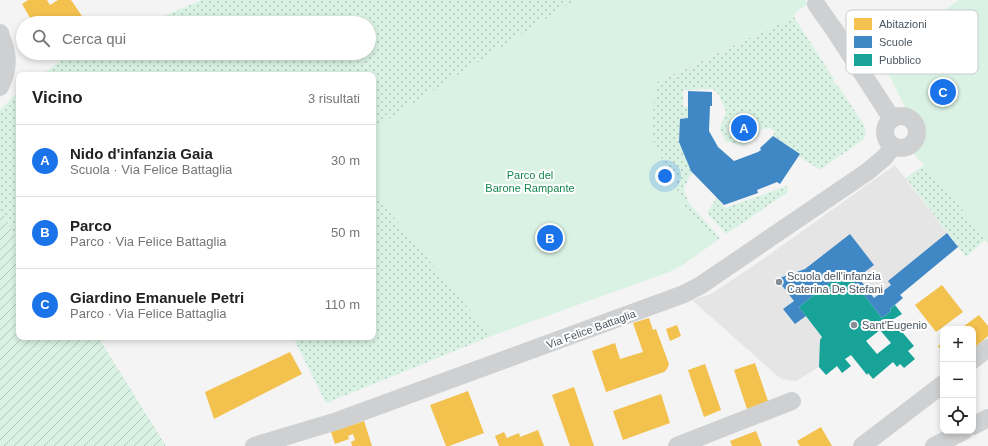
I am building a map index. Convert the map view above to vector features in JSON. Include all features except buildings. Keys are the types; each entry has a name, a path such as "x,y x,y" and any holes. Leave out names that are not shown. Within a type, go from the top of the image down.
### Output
{"street":[{"path":"816,4 846,47"},
{"path":"0,33 7,50 8,63 0,88"},
{"path":"863,74 892,119"},
{"path":"897,117 907,118 915,125 915,138 910,144 904,147 893,146 889,142 885,133 886,127 892,119 897,117"},
{"name":"Via Felice Battaglia","path":"254,446 337,421 689,292 867,172 885,157 893,146"},
{"path":"976,358 988,348"},
{"path":"862,446 940,386"},
{"path":"677,446 792,401"},
{"path":"976,424 988,418"},
{"path":"934,446 958,434"}],"shaded area":[{"name":"Scuola dell'infanzia Caterina De Stefani","path":"895,165 958,247 900,294 903,298 890,309 806,316 822,337 819,367 796,381 781,379 692,300 711,294 756,264"}],"green space":[{"name":"Parco del Barone Rampante","path":"202,0 806,0 654,77 494,335 326,403 294,340 376,340 376,72 45,72 62,60 376,60 376,16 164,16"},
{"name":"Parco del Barone Rampante","path":"575,0 806,0 808,4 796,12 794,17 658,81 656,85 651,136 689,215 716,241 681,266 669,272 491,336 376,196 376,127"},
{"path":"959,0 988,0 988,244 946,188 907,146 914,139 916,129 888,74 978,74 978,10 944,10"},
{"path":"794,17 834,79 833,82 839,87 864,125 866,133 864,139 819,169 798,156 799,153 773,136 775,131 769,128 761,129 757,138 743,146 725,141 720,128 726,112 719,95 713,89 683,90 683,107 688,107 688,118 680,119 679,142 693,173 689,177 684,189 688,202 720,238 681,266 629,109 644,88"},
{"path":"16,94 16,237 0,208 0,110"},
{"path":"924,165 946,188 985,240 966,257 906,178"},
{"path":"787,186 788,192 726,234 707,213 717,197 725,208"},
{"path":"0,208 16,237 16,340 100,340 166,446 0,446"}],"place":[{"name":"Giardino Emanuele Petri","path":"943,92"},
{"name":"Nido d'infanzia Gaia","path":"744,128"},
{"name":"Parco","path":"550,238"},
{"name":"Scuola dell'infanzia Caterina De Stefani","path":"779,282"},
{"name":"Sant'Eugenio","path":"854,325"}]}
